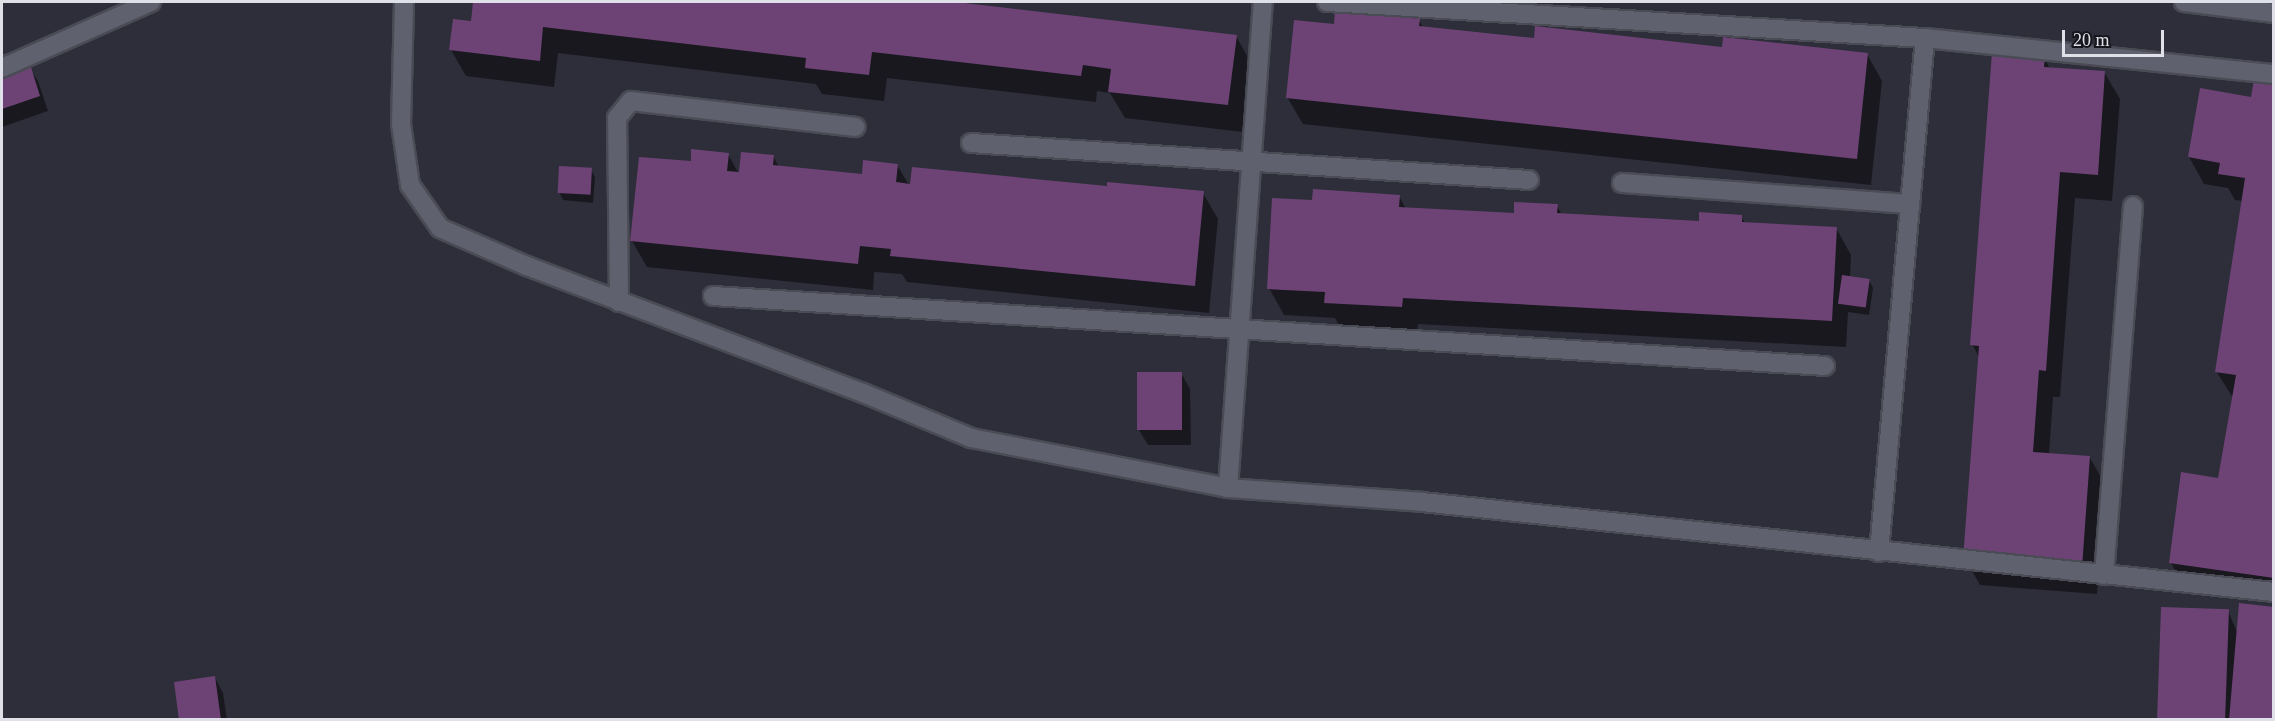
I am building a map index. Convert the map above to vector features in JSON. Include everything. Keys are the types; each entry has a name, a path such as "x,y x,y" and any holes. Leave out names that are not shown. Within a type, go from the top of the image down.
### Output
{"street":[{"path":"2,68 151,2"},
{"path":"404,2 401,124 410,185 440,228 619,302 863,393 970,438 1228,488 1422,502 2274,592"},
{"path":"1228,488 1263,2"},
{"path":"1327,2 1925,38 2274,74"},
{"path":"2184,2 2274,12"},
{"path":"1879,552 1925,38"},
{"path":"619,302 617,118 631,100 855,127"},
{"path":"971,143 1529,180"},
{"path":"1622,183 1910,204"},
{"path":"2104,575 2133,206"},
{"path":"713,296 1240,327 1825,366"}],"building":[{"path":"473,2 956,2 1237,35 1228,105 1108,92 1111,69 1083,65 1081,76 872,52 869,75 805,68 806,58 543,27 540,61 449,50 453,19 471,21"},
{"path":"1335,10 1420,19 1419,26 1534,38 1535,26 1722,47 1723,37 1868,53 1857,159 1286,98 1294,20 1334,24"},
{"path":"19,50 24,66 30,64 40,96 2,109 2,55"},
{"path":"1992,52 2045,56 2044,67 2105,71 2098,175 2060,172 2046,371 2039,370 2033,452 2090,456 2082,568 1963,559 1979,346 1970,345"},
{"path":"2254,79 2274,82 2274,578 2169,563 2181,472 2218,478 2236,375 2215,372 2245,178 2218,174 2220,163 2188,157 2200,88 2251,97"},
{"path":"691,149 729,153 727,171 739,172 741,152 774,155 773,165 862,174 863,160 898,164 896,182 910,184 912,167 1107,186 1107,182 1204,191 1195,286 890,256 891,249 860,246 858,264 630,241 639,157 691,161"},
{"path":"559,166 592,168 591,195 558,193"},
{"path":"1313,189 1400,195 1399,207 1514,213 1514,202 1558,204 1557,213 1699,221 1699,212 1742,215 1742,222 1837,227 1832,321 1403,298 1402,307 1324,303 1325,292 1267,289 1272,198 1312,200"},
{"path":"1842,275 1870,279 1866,308 1838,304"},
{"path":"1137,372 1182,372 1182,430 1137,430"},
{"path":"2239,603 2274,607 2274,720 2229,720"},
{"path":"2161,607 2229,609 2225,720 2157,720"},
{"path":"215,676 221,720 179,720 174,682"}]}
